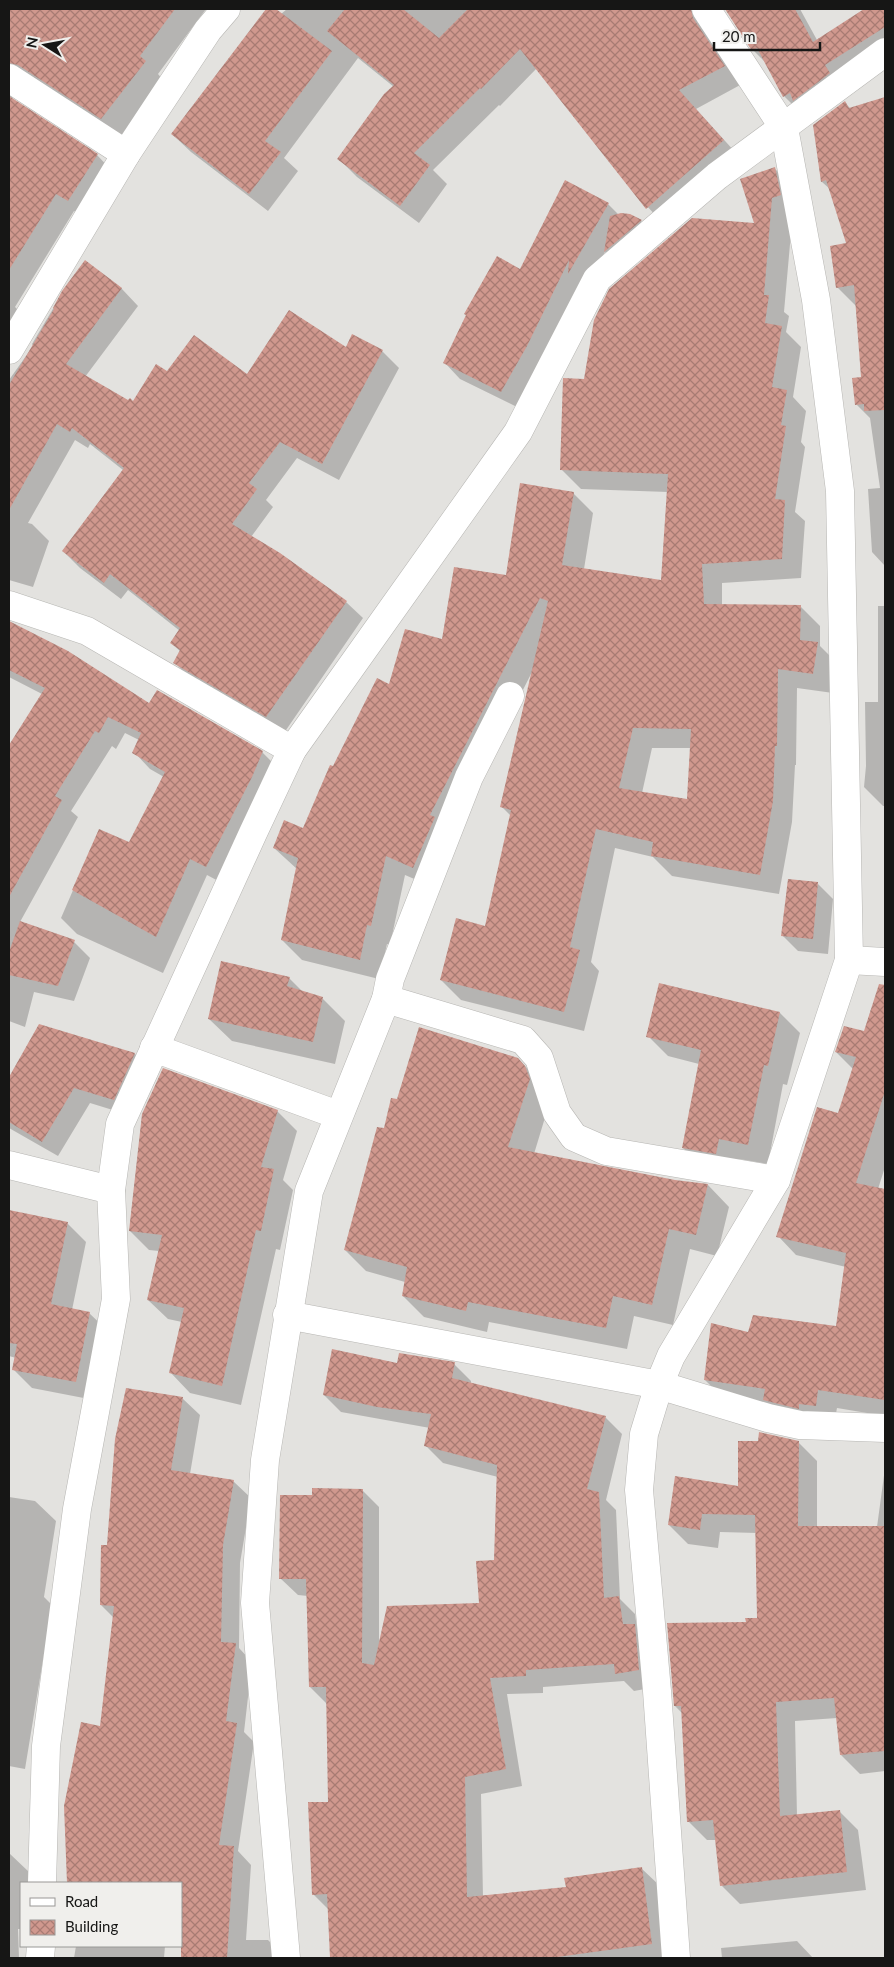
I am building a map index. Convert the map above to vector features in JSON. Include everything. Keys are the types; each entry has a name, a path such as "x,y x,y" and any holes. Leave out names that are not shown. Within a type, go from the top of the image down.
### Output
{"street":[{"path":"9,350 126,154 208,30 226,9"},
{"path":"676,1958 657,1691 639,1490 644,1434 659,1385 671,1356 776,1180 849,960 840,491 816,300 784,128 706,9"},
{"path":"42,1882 46,1746 76,1510 116,1299 111,1190 120,1124 154,1048 292,750 518,432 597,279 717,176 885,52"},
{"path":"9,78 126,154"},
{"path":"9,605 87,631 292,750"},
{"path":"286,1958 255,1603 265,1460 287,1315 309,1191 386,999 390,979 469,777 510,696"},
{"path":"849,960 885,962"},
{"path":"386,999 523,1040 538,1058 557,1113 574,1137 606,1151 776,1180"},
{"path":"154,1048 338,1115"},
{"path":"9,1166 111,1190"},
{"path":"287,1315 659,1385 768,1418 800,1425 885,1428"}],"building":[{"path":"9,9 175,9 140,56 146,61 101,119 18,65 9,63"},
{"path":"266,9 276,9 332,51 265,141 281,152 249,194 171,134"},
{"path":"345,9 403,9 439,38 468,9 691,9 693,18 725,66 679,90 724,140 646,209 520,49 414,153 430,165 400,206 337,159 384,94 394,85 327,31"},
{"path":"725,9 795,9 813,42 864,9 885,9 885,27 825,65 830,73 793,101 790,93 783,97 757,48 752,51"},
{"path":"9,96 98,154 68,201 56,194 9,270"},
{"path":"885,97 885,410 864,411 864,404 855,405 852,378 861,377 854,285 836,288 830,246 846,243 826,180 821,182 813,125 845,101 849,108"},
{"path":"775,167 781,195 772,198 764,295 769,295 765,323 782,326 772,387 787,390 781,425 786,426 775,499 785,500 782,559 702,564 704,604 801,605 800,640 818,642 813,674 778,669 777,746 775,746 773,801 760,875 651,856 653,842 596,829 570,947 580,950 564,1012 440,980 456,918 485,926 511,810 500,807 548,601 540,598 430,815 435,817 413,868 386,856 371,926 367,925 360,960 281,940 298,858 273,848 284,820 303,828 330,765 333,766 377,678 389,684 405,629 442,639 454,567 506,575 520,483 574,492 562,565 661,580 668,474 560,470 563,378 584,379 594,320 609,289 692,218 754,223 740,179","holes":["633,728 691,729 687,799 619,788"]},
{"path":"565,180 609,203 568,274 569,260 527,346 501,392 443,363 466,315 464,314 497,256 520,269"},
{"path":"621,213 630,214 642,220 604,252 610,216"},
{"path":"85,260 122,288 66,364 128,400 130,398 133,401 156,364 167,371 194,335 247,374 289,310 346,347 352,334 383,350 322,464 280,442 249,483 257,489 232,524 280,553 347,601 266,717 173,663 180,650 170,643 180,628 110,574 104,583 62,551 124,468 72,428 70,432 57,424 9,510 9,385 54,309 62,291"},
{"path":"9,621 68,651 149,703 157,690 263,751 252,777 206,867 190,859 156,937 72,890 99,829 129,842 165,772 132,753 141,733 108,717 99,733 95,731 55,796 62,800 9,897 9,745 45,688 9,670"},
{"path":"788,879 818,882 813,939 781,936"},
{"path":"20,921 75,940 58,986 9,975 9,952"},
{"path":"221,961 290,977 287,986 323,997 313,1042 208,1019"},
{"path":"659,983 780,1012 768,1066 764,1065 748,1145 719,1139 716,1154 682,1148 701,1050 646,1037"},
{"path":"879,984 885,985 885,1091 856,1183 885,1189 885,1400 818,1390 816,1406 799,1404 799,1409 763,1400 765,1389 704,1380 711,1323 748,1332 753,1315 836,1326 846,1253 776,1237 817,1107 838,1113 856,1057 835,1052 844,1026 864,1031"},
{"path":"39,1024 135,1053 114,1100 74,1088 42,1142 9,1122 9,1077"},
{"path":"419,1027 518,1058 525,1066 530,1079 508,1147 675,1180 708,1184 696,1235 669,1229 652,1305 613,1296 606,1328 468,1302 466,1311 402,1296 407,1267 344,1250 377,1127 384,1128 391,1098 397,1099"},
{"path":"163,1068 278,1110 261,1167 274,1169 261,1231 256,1230 222,1386 169,1373 184,1308 147,1300 162,1235 129,1231 142,1114"},
{"path":"9,1210 68,1222 51,1304 90,1312 76,1382 12,1370 17,1344 9,1343"},
{"path":"332,1349 397,1363 399,1353 455,1362 452,1378 606,1416 587,1489 599,1492 604,1598 619,1596 623,1624 635,1624 639,1670 615,1674 614,1664 526,1670 526,1676 490,1678 506,1769 465,1777 467,1897 566,1887 564,1878 642,1867 652,1944 550,1958 330,1958 327,1894 312,1895 308,1802 328,1802 326,1687 309,1687 306,1579 279,1579 280,1495 312,1495 312,1488 363,1489 362,1663 374,1665 387,1606 479,1603 476,1561 494,1560 497,1465 424,1446 431,1414 377,1407 323,1395"},
{"path":"126,1388 183,1397 171,1470 234,1480 223,1545 221,1642 236,1643 226,1721 237,1723 219,1845 234,1846 227,1958 181,1958 182,1882 67,1882 64,1806 81,1722 100,1726 114,1606 100,1605 101,1545 107,1545 115,1439"},
{"path":"759,1432 799,1441 798,1526 885,1526 885,1751 840,1755 834,1698 776,1702 780,1816 840,1810 847,1872 720,1886 713,1820 687,1822 681,1706 674,1706 667,1623 746,1622 745,1618 757,1618 755,1515 702,1514 700,1530 668,1525 675,1476 738,1486 738,1441 758,1441"}]}
